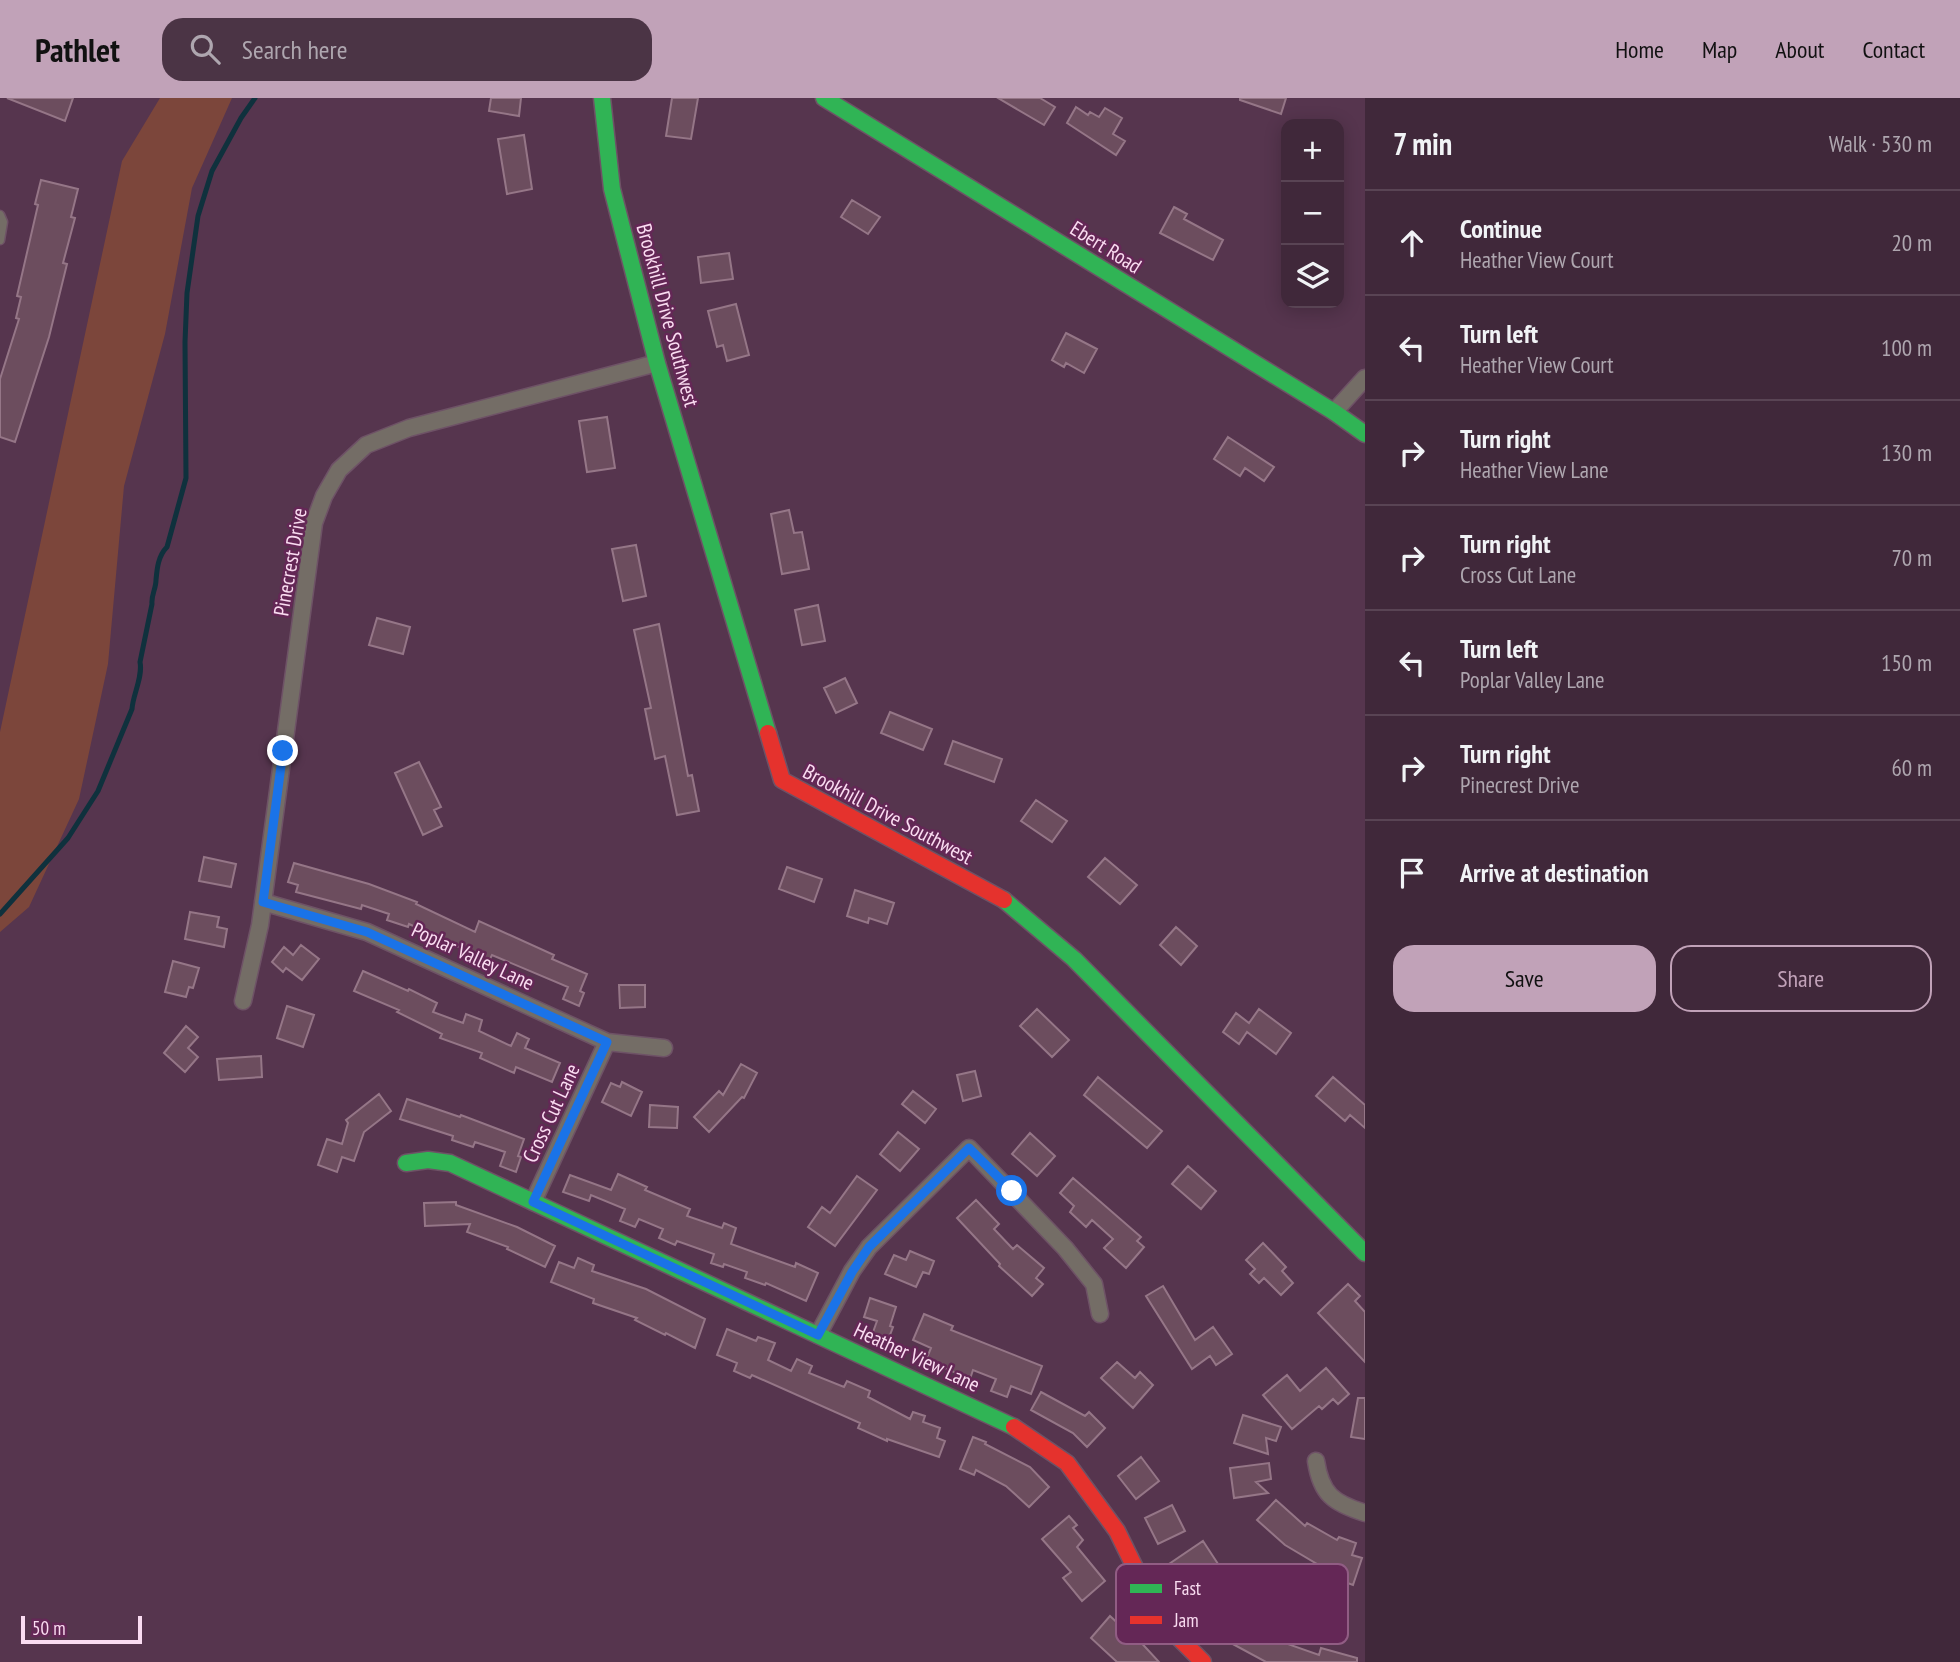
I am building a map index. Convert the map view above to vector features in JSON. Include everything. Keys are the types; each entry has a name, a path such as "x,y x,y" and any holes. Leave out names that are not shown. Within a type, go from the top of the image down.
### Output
{"street":[{"name":"Brookhill Drive Southwest","path":"602,98 612,189 657,363 782,780 1008,902 1074,959 1365,1253"},
{"name":"Ebert Road","path":"824,98 1334,412 1365,435"},
{"name":"Pinecrest Drive","path":"243,1001 263,902 314,523 324,496 339,470 366,445 409,428 657,363"},
{"path":"1334,412 1365,378"},
{"name":"Poplar Valley Lane","path":"263,902 367,932 607,1042 664,1048"},
{"name":"Cross Cut Lane","path":"533,1202 607,1042"},
{"path":"818,1335 852,1272 869,1247 969,1148 1065,1248 1094,1284 1100,1314"},
{"name":"Heather View Lane","path":"406,1163 421,1159 450,1163 1013,1426 1066,1464 1117,1531 1133,1564"},
{"path":"1316,1461 1320,1482 1336,1501 1365,1513"},
{"name":"Heather View Lane","path":"1185,1644 1203,1662"}],"lane":[{"path":"0,215 3,222 0,240"}],"shaded area":[{"path":"160,98 232,98 192,188 165,334 124,486 108,664 79,799 29,907 0,932 0,732 122,161"}],"building":[{"path":"7,98 73,98 65,121"},
{"path":"491,98 521,98 519,116 489,111"},
{"path":"672,98 698,98 691,139 666,136"},
{"path":"998,98 1040,98 1055,107 1044,125"},
{"path":"1240,98 1286,98 1281,114"},
{"path":"1076,107 1088,115 1090,112 1099,117 1105,108 1122,118 1113,134 1125,141 1116,155 1067,123"},
{"path":"524,135 532,189 507,194 498,139"},
{"path":"41,180 78,189 71,217 75,218 63,263 67,264 49,337 15,442 0,437 0,379 19,319 16,318 21,297 17,296 38,205 35,204"},
{"path":"852,200 880,217 868,234 841,217"},
{"path":"1174,207 1187,214 1184,219 1223,240 1213,260 1160,233"},
{"path":"729,253 733,279 701,283 698,257"},
{"path":"736,304 749,355 727,361 723,345 717,347 708,311"},
{"path":"1066,333 1097,349 1084,373 1066,363 1064,367 1052,360"},
{"path":"607,417 615,468 587,472 579,421"},
{"path":"1228,437 1274,467 1264,481 1245,468 1240,476 1214,459"},
{"path":"789,510 794,533 802,532 809,569 782,574 771,514"},
{"path":"636,545 646,596 623,601 612,549"},
{"path":"818,605 825,641 802,645 795,610"},
{"path":"377,618 410,627 403,654 369,645"},
{"path":"659,624 688,776 692,775 699,811 677,815 665,756 655,759 645,709 651,708 634,630"},
{"path":"845,678 857,703 836,713 824,688"},
{"path":"890,712 932,729 923,750 881,733"},
{"path":"953,741 1002,759 994,782 945,764"},
{"path":"419,762 441,807 434,810 442,826 423,835 395,773"},
{"path":"1036,800 1067,821 1052,842 1021,821"},
{"path":"204,857 236,864 231,887 199,881"},
{"path":"1105,858 1137,885 1120,904 1088,877"},
{"path":"294,863 369,884 417,902 416,904 475,932 479,921 554,955 552,959 587,974 580,991 584,993 579,1006 563,999 568,987 492,955 489,961 409,924 408,927 387,920 389,914 362,905 361,909 296,892 298,885 288,882"},
{"path":"787,867 822,879 814,902 779,889"},
{"path":"855,890 894,903 887,924 869,918 868,923 847,916"},
{"path":"190,912 219,917 217,927 227,929 224,947 185,939"},
{"path":"1176,927 1197,946 1181,965 1160,945"},
{"path":"301,945 319,959 302,980 286,968 283,972 272,962 284,947 293,955"},
{"path":"173,961 199,968 193,988 189,987 186,997 165,992"},
{"path":"363,971 437,1003 433,1012 463,1023 466,1014 482,1020 479,1031 511,1046 517,1033 529,1039 525,1048 560,1063 552,1082 516,1067 514,1073 480,1058 482,1053 440,1038 442,1034 397,1012 399,1010 354,991"},
{"path":"619,985 645,985 645,1007 620,1008"},
{"path":"287,1006 314,1015 303,1047 277,1038"},
{"path":"1037,1009 1069,1040 1052,1057 1020,1026"},
{"path":"1259,1009 1291,1033 1276,1054 1247,1032 1239,1044 1223,1032 1236,1013 1249,1023"},
{"path":"186,1026 198,1037 188,1048 198,1057 185,1072 164,1053"},
{"path":"261,1056 262,1077 219,1080 217,1059"},
{"path":"741,1064 757,1073 744,1098 742,1097 709,1132 694,1117 719,1091 723,1095"},
{"path":"975,1071 981,1096 963,1101 957,1075"},
{"path":"1098,1077 1162,1131 1147,1148 1084,1095"},
{"path":"1333,1077 1365,1105 1365,1128 1350,1115 1345,1121 1316,1096"},
{"path":"622,1082 642,1092 631,1116 602,1102 611,1083 620,1087"},
{"path":"913,1091 936,1109 925,1123 902,1104"},
{"path":"379,1094 391,1111 364,1132 354,1161 342,1157 337,1172 318,1165 327,1139 342,1144 348,1123 346,1120"},
{"path":"407,1099 460,1117 461,1115 524,1139 516,1172 500,1166 505,1152 475,1142 473,1147 452,1140 453,1136 400,1119"},
{"path":"650,1105 678,1107 677,1128 649,1127"},
{"path":"898,1132 919,1149 900,1171 880,1154"},
{"path":"1030,1133 1055,1156 1037,1176 1012,1154"},
{"path":"1188,1166 1216,1191 1201,1209 1172,1184"},
{"path":"618,1174 647,1187 645,1190 690,1209 687,1216 722,1228 724,1223 736,1228 731,1244 795,1267 796,1263 818,1273 806,1301 766,1283 765,1285 745,1278 747,1272 724,1264 723,1267 711,1263 714,1254 677,1241 675,1245 659,1238 663,1229 639,1219 635,1227 620,1221 625,1209 591,1195 589,1201 563,1192 570,1175 611,1190"},
{"path":"857,1176 877,1190 835,1246 808,1227 822,1207 830,1213"},
{"path":"1073,1178 1141,1237 1137,1241 1144,1247 1126,1268 1104,1248 1113,1239 1092,1220 1086,1227 1070,1212 1074,1206 1060,1193"},
{"path":"976,1200 999,1224 994,1229 1013,1249 1017,1245 1044,1268 1036,1278 1043,1284 1032,1296 999,1266 957,1218"},
{"path":"456,1202 456,1205 517,1227 555,1246 545,1267 507,1249 508,1247 467,1232 470,1224 425,1226 424,1203"},
{"path":"1263,1243 1286,1267 1282,1271 1293,1283 1281,1295 1264,1278 1259,1283 1250,1274 1255,1269 1246,1260"},
{"path":"910,1251 934,1261 929,1274 923,1272 916,1287 885,1274 894,1255 906,1260"},
{"path":"578,1258 594,1265 592,1271 646,1289 705,1319 695,1348 635,1320 637,1318 593,1303 594,1299 551,1282 559,1262 574,1268"},
{"path":"1348,1284 1360,1296 1355,1301 1365,1312 1365,1362 1318,1313"},
{"path":"1163,1286 1195,1340 1213,1327 1232,1354 1216,1365 1210,1356 1192,1369 1146,1296"},
{"path":"870,1298 896,1307 888,1340 872,1335 877,1321 864,1317"},
{"path":"924,1314 953,1326 951,1330 1042,1366 1031,1394 1011,1386 1007,1397 991,1391 996,1379 973,1370 970,1379 926,1360 931,1348 913,1340"},
{"path":"727,1329 756,1341 758,1337 775,1343 768,1360 791,1371 797,1359 812,1366 809,1373 844,1387 847,1381 870,1391 868,1397 910,1419 913,1412 925,1416 923,1422 940,1428 937,1438 945,1441 939,1457 887,1441 858,1428 860,1423 752,1375 750,1378 734,1371 737,1363 717,1355"},
{"path":"1117,1362 1135,1378 1140,1372 1153,1385 1133,1408 1101,1378"},
{"path":"1326,1368 1349,1394 1338,1404 1333,1399 1322,1409 1319,1406 1292,1429 1263,1395 1287,1375 1300,1391"},
{"path":"1041,1392 1085,1416 1089,1412 1105,1428 1087,1447 1073,1433 1031,1410"},
{"path":"1358,1398 1365,1398 1365,1439 1351,1437"},
{"path":"1243,1415 1281,1427 1276,1441 1266,1438 1268,1454 1234,1443"},
{"path":"973,1437 1030,1467 1049,1487 1029,1507 1006,1486 976,1470 974,1475 960,1469"},
{"path":"1141,1457 1159,1481 1136,1499 1118,1476"},
{"path":"1269,1463 1271,1479 1256,1482 1268,1493 1234,1498 1230,1468"},
{"path":"1276,1500 1305,1526 1307,1523 1337,1540 1339,1537 1356,1543 1352,1555 1362,1558 1353,1585 1348,1583 1348,1564 1317,1564 1285,1545 1257,1520"},
{"path":"1172,1505 1185,1531 1158,1544 1145,1518"},
{"path":"1069,1516 1077,1525 1073,1528 1083,1540 1077,1547 1105,1581 1082,1601 1063,1578 1071,1572 1042,1539"},
{"path":"1203,1541 1218,1564 1169,1564"},
{"path":"1110,1616 1116,1622 1116,1644 1142,1644 1159,1662 1117,1662 1091,1638"},
{"path":"1233,1644 1288,1644 1319,1655 1321,1648 1357,1658 1357,1662 1266,1662"}],"waterway":[{"path":"0,914 68,838 98,791 132,709 158,563 167,547 186,478 187,293 198,216 212,171 255,98"}],"traffic: fast":[{"path":"602,98 612,189 657,363 768,733"},
{"path":"824,98 1334,412 1365,434"},
{"path":"1004,900 1074,959 1365,1253"},
{"path":"406,1163 428,1160 450,1163 1014,1427"}],"traffic: jam":[{"path":"768,733 782,780 1004,900"},
{"path":"1014,1427 1067,1463 1117,1531 1133,1564"},
{"path":"1185,1644 1203,1662"}],"route":[{"path":"283,751 263,902 367,932 607,1042 533,1202 818,1335 852,1272 869,1247 969,1148 1012,1191"}]}
